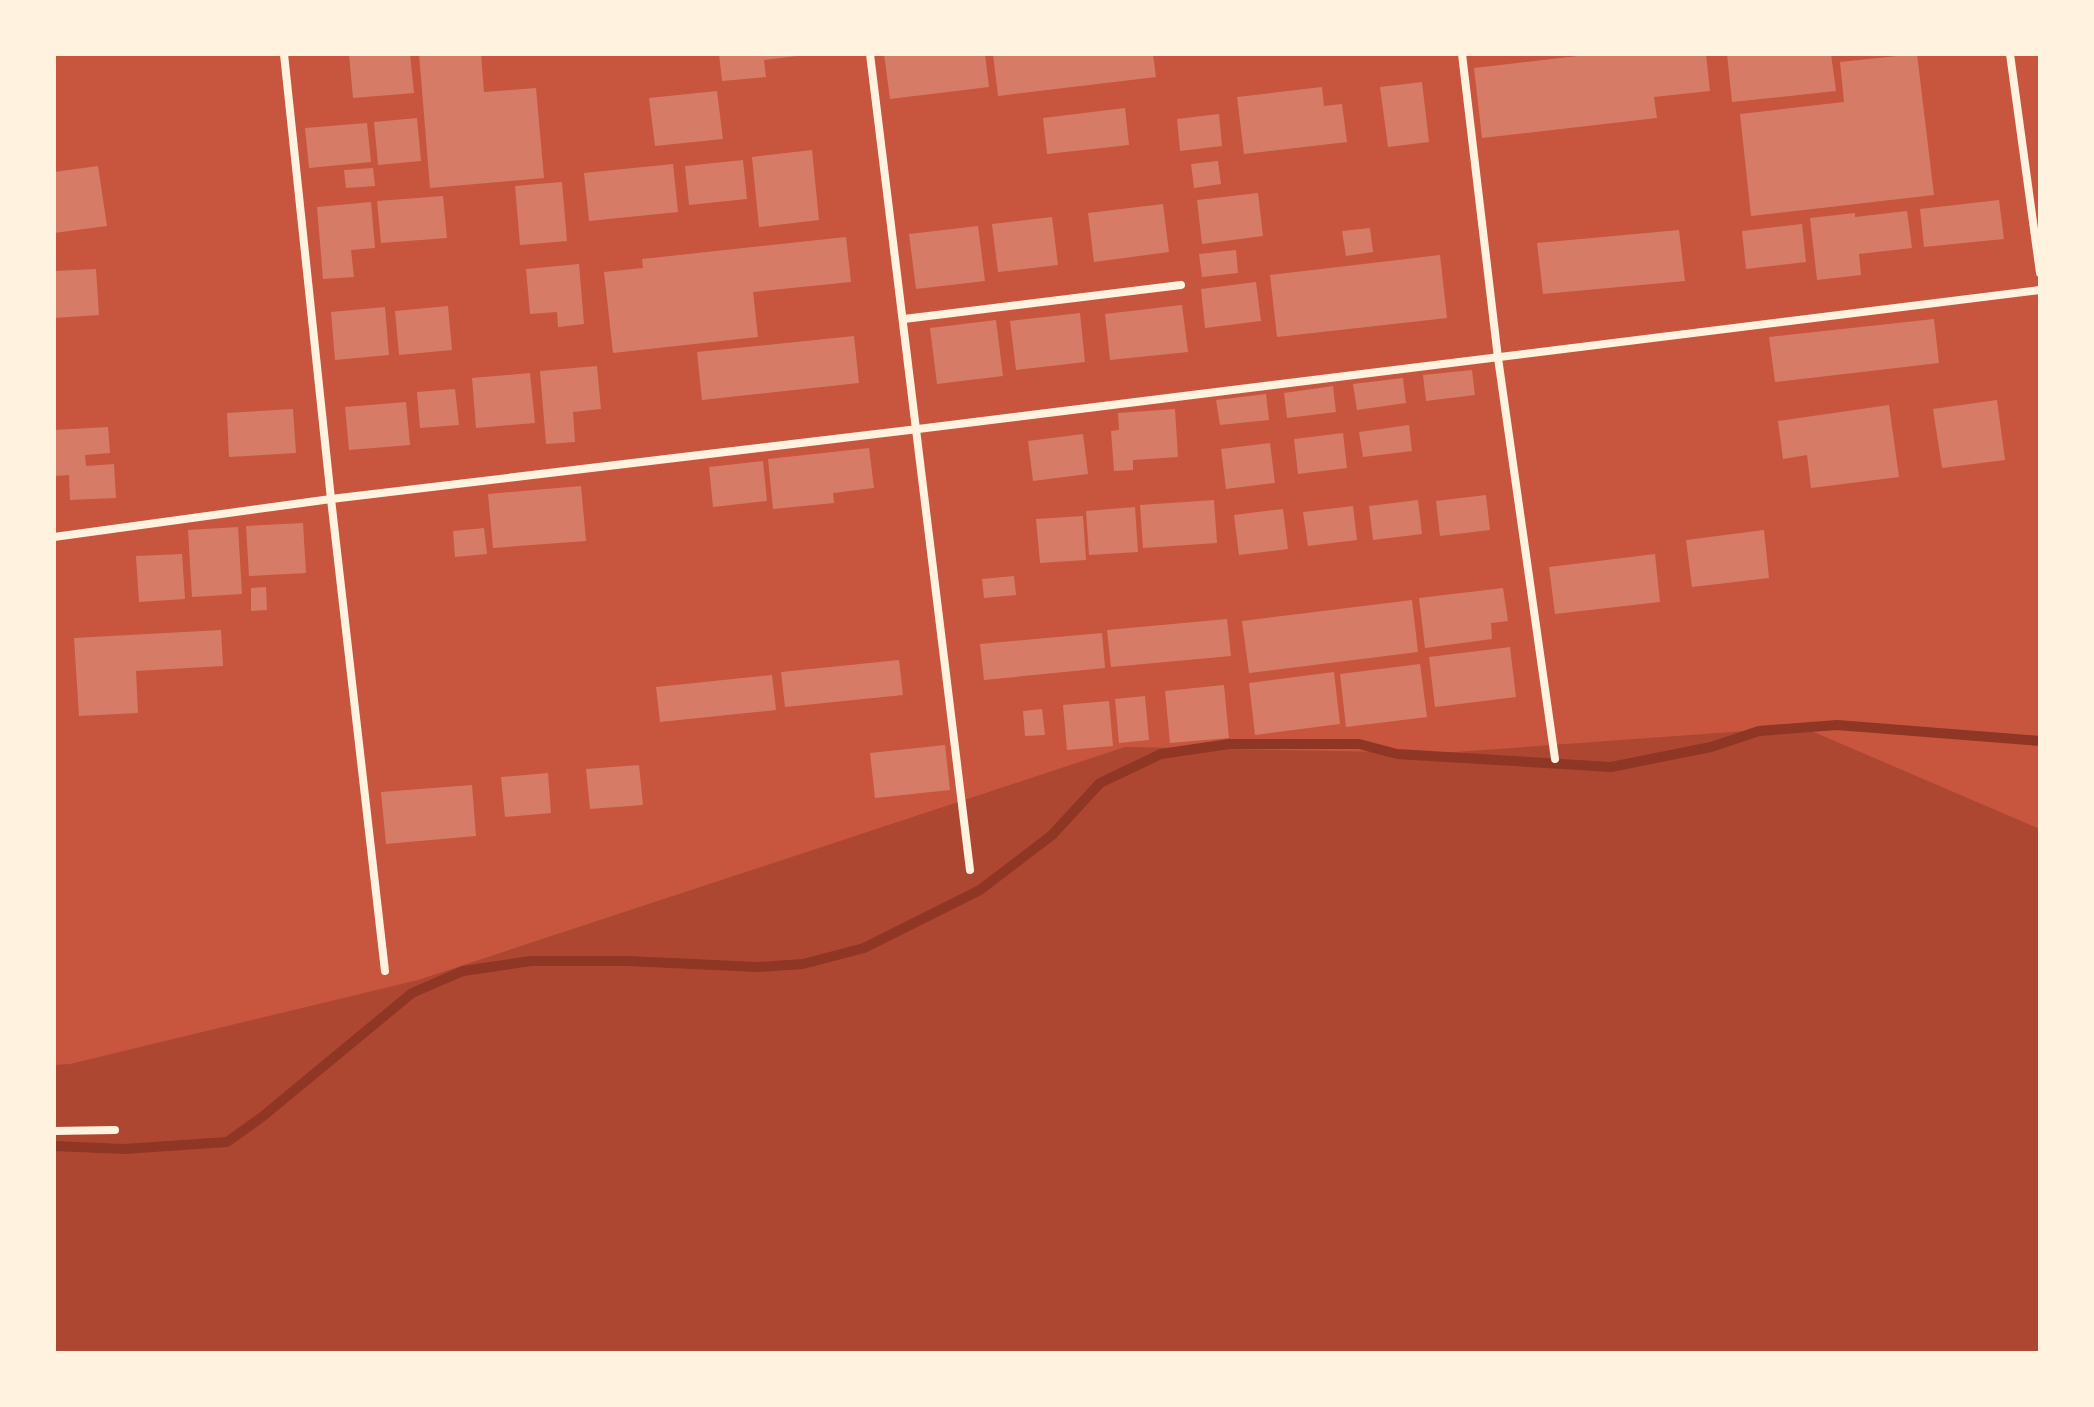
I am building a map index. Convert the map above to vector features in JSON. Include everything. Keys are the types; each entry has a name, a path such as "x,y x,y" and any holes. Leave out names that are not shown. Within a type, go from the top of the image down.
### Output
{"street":[{"path":"284,54 385,971"},
{"path":"870,54 970,870"},
{"path":"1462,54 1498,358 1555,759"},
{"path":"2010,54 2040,273"},
{"path":"904,319 1181,285"},
{"path":"54,537 331,499 2040,290"},
{"path":"54,1131 115,1130"}],"shaded area":[{"path":"1802,727 2040,829 2040,1353 54,1353 54,1065 70,1064 418,980 1125,747 1441,753"}],"building":[{"path":"349,54 410,54 414,93 353,98"},
{"path":"419,54 481,54 484,92 536,88 544,178 430,188"},
{"path":"719,54 797,56 764,60 766,77 722,81"},
{"path":"884,54 985,54 989,87 890,99"},
{"path":"993,54 1153,54 1156,77 998,96"},
{"path":"1595,54 1706,54 1710,91 1654,97 1657,118 1482,138 1474,68"},
{"path":"1727,54 1831,54 1836,91 1732,102"},
{"path":"1917,54 1934,195 1751,216 1740,114 1844,102 1840,62"},
{"path":"1422,82 1429,142 1388,147 1380,87"},
{"path":"1322,87 1324,106 1342,104 1347,142 1244,154 1237,97"},
{"path":"717,91 723,139 655,146 649,98"},
{"path":"1125,108 1129,145 1047,154 1043,118"},
{"path":"1219,114 1222,146 1180,151 1177,119"},
{"path":"417,118 421,161 378,165 374,122"},
{"path":"367,123 371,162 309,168 305,128"},
{"path":"812,150 819,220 759,227 752,157"},
{"path":"743,160 747,199 689,205 685,166"},
{"path":"1218,161 1221,184 1194,188 1191,164"},
{"path":"673,164 678,212 589,221 584,173"},
{"path":"98,166 107,226 54,233 54,172"},
{"path":"373,168 375,186 346,188 344,170"},
{"path":"562,182 567,241 520,245 515,186"},
{"path":"1258,193 1263,236 1202,244 1197,200"},
{"path":"443,196 447,238 381,243 377,201"},
{"path":"1999,200 2004,239 1924,247 1920,209"},
{"path":"371,202 375,248 351,250 354,277 323,279 317,207"},
{"path":"1163,204 1169,252 1094,262 1088,213"},
{"path":"1907,211 1912,248 1859,254 1861,275 1817,280 1810,218"},
{"path":"1052,217 1058,265 998,272 992,224"},
{"path":"1802,224 1806,262 1746,269 1742,231"},
{"path":"978,226 985,281 916,289 909,234"},
{"path":"1370,228 1373,252 1346,256 1342,231"},
{"path":"1679,230 1685,281 1543,294 1537,243"},
{"path":"846,237 851,282 753,292 758,337 613,353 604,272 643,268 642,259"},
{"path":"1236,250 1238,273 1202,277 1199,254"},
{"path":"1440,255 1447,318 1277,337 1270,275"},
{"path":"579,264 584,324 558,327 557,312 530,314 526,269"},
{"path":"96,269 99,315 54,318 54,271"},
{"path":"1256,282 1261,321 1205,328 1201,289"},
{"path":"1182,305 1188,352 1110,360 1105,314"},
{"path":"448,306 452,350 399,355 395,311"},
{"path":"385,307 389,355 335,360 331,312"},
{"path":"1080,313 1085,362 1016,370 1010,321"},
{"path":"1934,319 1939,363 1775,382 1769,337"},
{"path":"996,320 1003,376 937,384 930,328"},
{"path":"854,336 859,383 702,400 697,352"},
{"path":"597,366 601,409 573,412 575,442 546,444 540,371"},
{"path":"1472,370 1475,395 1426,401 1423,375"},
{"path":"530,373 535,423 476,428 472,378"},
{"path":"1403,378 1406,403 1357,410 1353,384"},
{"path":"1333,386 1336,412 1287,418 1284,393"},
{"path":"455,389 459,425 420,428 417,392"},
{"path":"1266,394 1269,420 1220,425 1216,400"},
{"path":"1997,400 2005,460 1942,468 1933,409"},
{"path":"406,402 410,445 349,450 345,407"},
{"path":"1889,405 1899,477 1811,488 1807,455 1783,459 1778,421"},
{"path":"293,409 296,453 229,457 227,413"},
{"path":"1175,409 1178,457 1133,460 1133,470 1114,471 1111,431 1119,430 1118,413"},
{"path":"1409,425 1412,451 1363,457 1359,432"},
{"path":"108,427 110,453 85,455 86,466 114,464 116,498 70,500 69,475 54,476 54,430"},
{"path":"1343,433 1347,468 1298,474 1294,439"},
{"path":"1083,434 1088,474 1033,481 1028,441"},
{"path":"1270,443 1275,483 1226,489 1221,449"},
{"path":"869,448 874,488 833,493 834,503 773,509 768,459"},
{"path":"763,461 767,501 713,507 709,467"},
{"path":"581,486 586,541 493,548 488,494"},
{"path":"1486,495 1490,530 1440,536 1436,501"},
{"path":"1214,500 1217,543 1143,548 1140,505"},
{"path":"1418,500 1422,534 1373,540 1369,506"},
{"path":"1353,506 1357,540 1308,546 1303,512"},
{"path":"1135,507 1138,552 1089,555 1086,511"},
{"path":"1283,509 1288,549 1239,555 1234,515"},
{"path":"1083,516 1086,560 1040,563 1036,519"},
{"path":"303,523 306,573 249,576 246,526"},
{"path":"238,527 242,594 192,597 188,530"},
{"path":"484,528 487,554 455,557 453,531"},
{"path":"1764,530 1769,578 1692,587 1686,540"},
{"path":"182,554 185,599 139,602 136,556"},
{"path":"1655,554 1660,602 1555,614 1549,567"},
{"path":"1014,576 1016,595 984,598 982,579"},
{"path":"266,587 267,610 251,611 251,588"},
{"path":"1503,588 1508,621 1491,623 1492,639 1425,648 1419,598"},
{"path":"1412,600 1418,652 1249,673 1242,621"},
{"path":"1227,619 1231,656 1111,667 1107,630"},
{"path":"221,630 223,666 136,671 138,713 79,716 74,638"},
{"path":"1102,633 1105,668 984,680 980,644"},
{"path":"1510,647 1516,697 1435,707 1429,657"},
{"path":"899,660 903,695 785,707 781,672"},
{"path":"1420,664 1427,717 1346,727 1340,674"},
{"path":"1334,672 1340,724 1255,735 1249,683"},
{"path":"772,675 776,710 660,722 656,687"},
{"path":"1224,685 1229,738 1170,743 1165,691"},
{"path":"1145,696 1149,740 1119,743 1115,699"},
{"path":"1109,701 1113,746 1067,750 1063,705"},
{"path":"1042,709 1045,735 1025,736 1023,711"},
{"path":"945,745 950,790 875,798 870,753"},
{"path":"639,765 643,805 590,809 586,769"},
{"path":"548,773 551,813 505,817 501,777"},
{"path":"472,785 476,836 386,844 381,792"}],"waterway":[{"path":"54,1146 124,1149 227,1142 262,1117 412,993 463,971 531,961 628,961 757,967 803,964 864,948 980,890 1052,835 1100,783 1161,754 1229,744 1359,744 1397,754 1611,767 1711,747 1759,731 1837,725 2040,741"}]}
